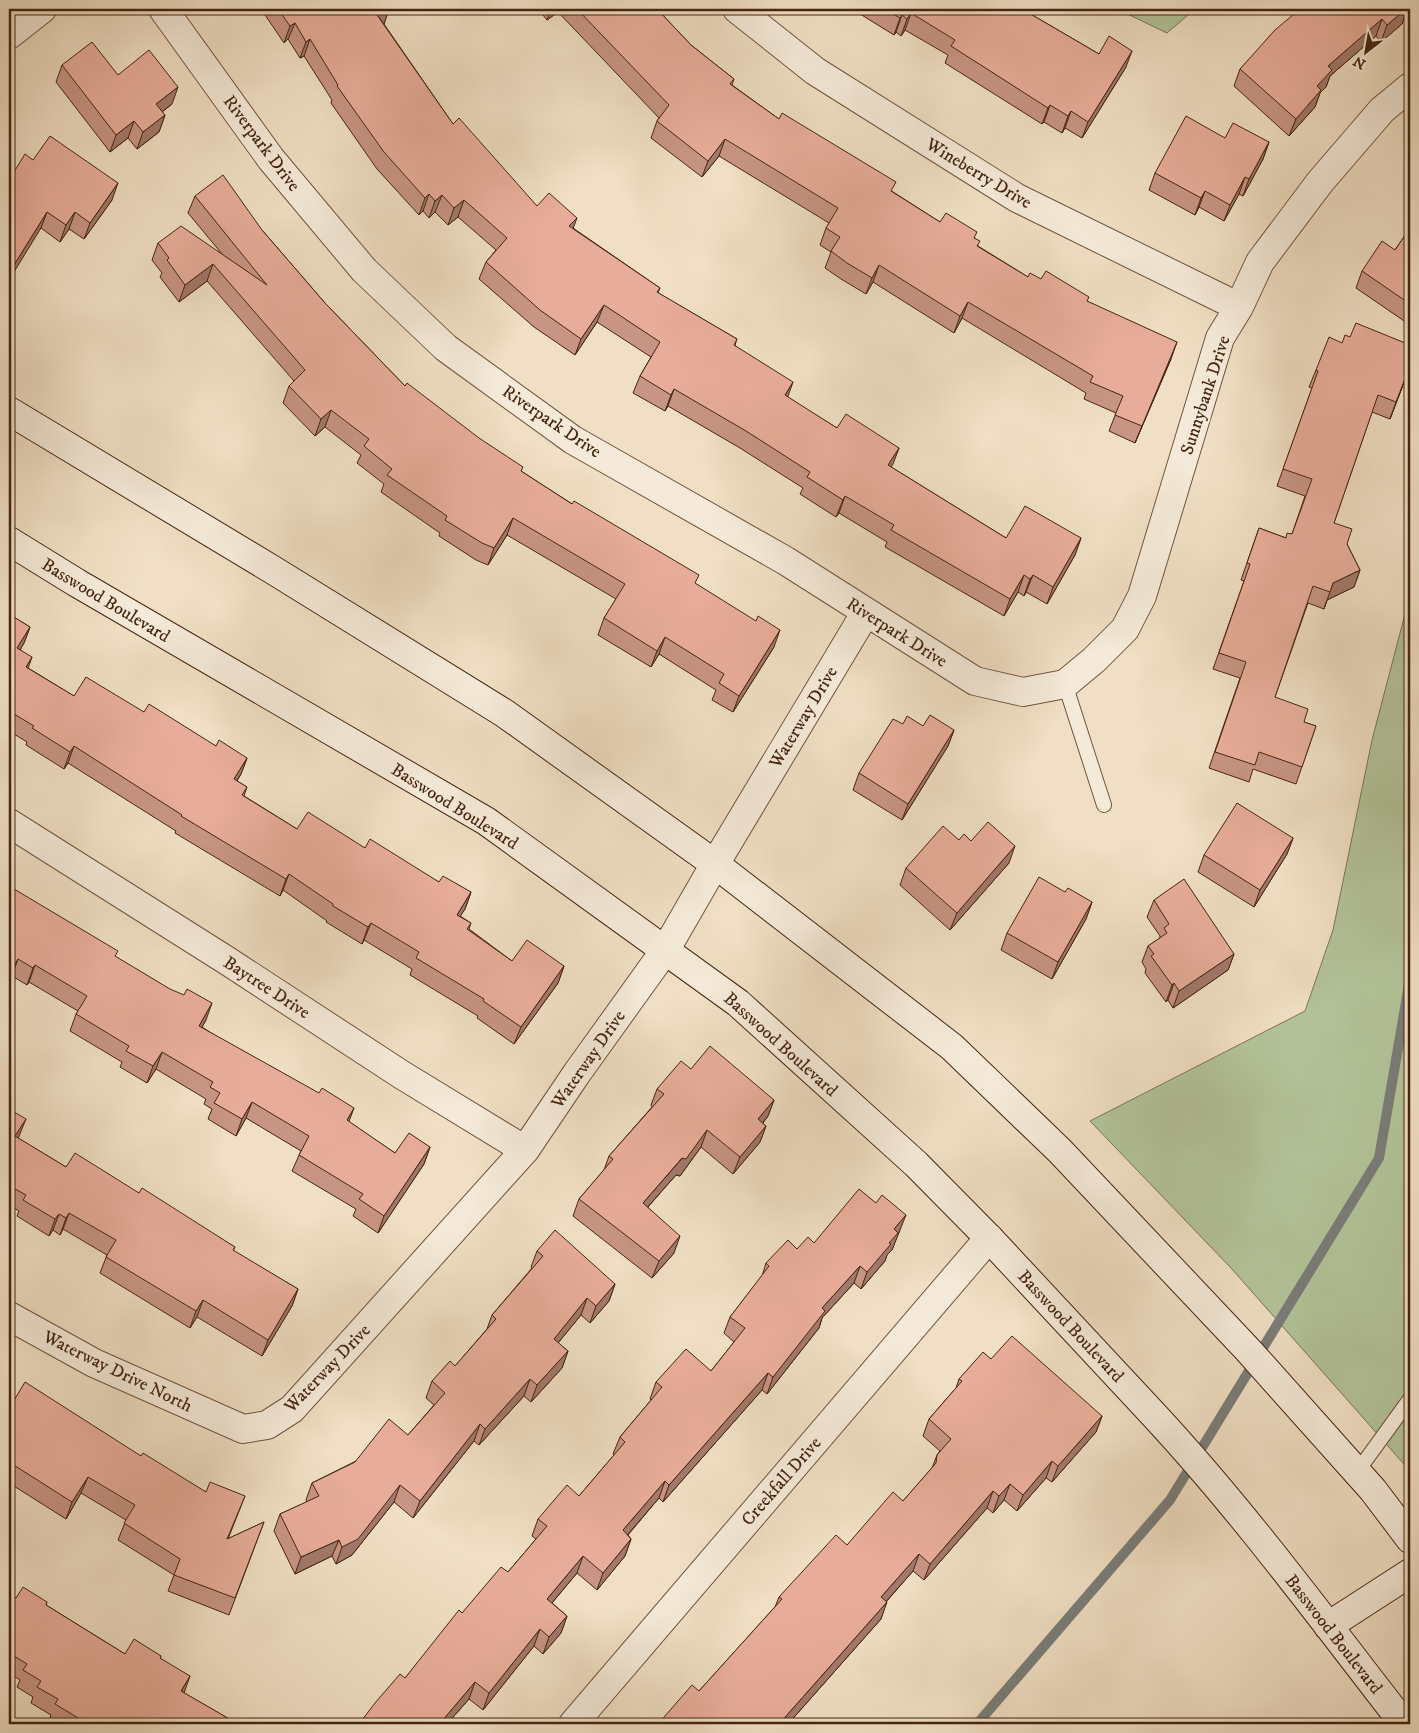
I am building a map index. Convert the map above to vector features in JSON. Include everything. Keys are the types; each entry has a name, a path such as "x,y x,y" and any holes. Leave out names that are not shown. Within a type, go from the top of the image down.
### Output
{"street":[{"path":"9,34 42,9"},
{"name":"Riverpark Drive","path":"163,9 271,159 320,218 364,270 446,348 573,440 786,561 975,681 1023,692 1056,685"},
{"name":"Wineberry Drive","path":"737,9 815,71 1017,198 1239,307"},
{"name":"Sunnybank Drive","path":"1056,685 1094,660 1125,629 1142,596 1220,338 1239,307 1260,262 1320,182 1382,110 1410,87"},
{"path":"9,411 504,712 715,864 952,1047 1060,1151 1223,1324 1357,1472 1410,1539"},
{"name":"Basswood Boulevard","path":"9,541 77,583 486,821 666,949 738,1003 916,1164 989,1238 1154,1415 1238,1514 1404,1724"},
{"name":"Waterway Drive","path":"228,1424 243,1429 267,1425 292,1409 525,1150 576,1073 666,949 866,612"},
{"name":"Baytree Drive","path":"9,824 226,960 410,1080 525,1150"},
{"name":"Creekfall Drive","path":"573,1724 989,1238"},
{"name":"Waterway Drive North","path":"9,1316 94,1363 228,1424"},
{"path":"1328,1626 1410,1573"}],"lane":[{"path":"1056,685 1104,805"},
{"path":"1357,1472 1410,1399"}],"green space":[{"path":"1117,9 1195,9 1167,33"},
{"path":"1410,595 1410,1471 1231,1268 1090,1121 1305,1011 1333,930 1372,740"}],"building":[{"path":"278,9 388,9 377,15 453,124 459,118 537,206 549,193 577,218 569,226 660,288 657,292 737,339 734,345 793,382 785,395 837,428 846,414 899,448 888,465 1006,538 1025,506 1081,538 1053,587 1033,575 1030,579 1024,575 1010,599 891,530 894,525 845,496 843,500 807,477 810,472 746,431 674,389 671,395 640,376 660,342 604,305 581,339 540,310 486,262 507,238 464,200 454,208 442,195 435,201 429,194 425,198 384,152 337,86 310,39 306,42 295,23 290,26"},
{"path":"577,9 657,9 691,45 734,79 730,84 779,119 782,113 896,182 891,191 940,222 946,213 977,232 974,238 980,241 977,246 1028,277 1030,273 1041,279 1046,271 1089,297 1087,301 1177,342 1142,426 1115,415 1123,396 1090,382 1093,376 968,302 960,316 879,265 872,278 847,263 831,251 840,237 826,228 838,208 725,139 708,161 657,121 669,105"},
{"path":"885,9 1022,9 1099,54 1109,36 1132,51 1088,122 1071,111 1068,116 1050,105 1048,108 951,46 955,40 911,13 907,19 902,15 900,18"},
{"path":"1300,9 1406,9 1387,25 1382,19 1328,66 1332,70 1317,86 1321,90 1296,119 1240,69 1275,30"},
{"path":"92,42 118,75 149,50 178,87 156,104 165,115 143,132 134,121 116,135 62,65"},
{"path":"1186,116 1225,138 1233,123 1269,142 1249,179 1245,177 1230,205 1205,191 1201,198 1155,173"},
{"path":"50,136 118,183 90,223 75,212 66,225 47,212 9,273 9,180 25,154 33,160"},
{"path":"223,175 262,230 325,303 405,386 407,383 479,438 523,467 521,471 572,504 574,501 699,575 695,583 756,621 758,616 780,630 739,696 719,683 724,674 665,637 657,651 604,618 625,584 513,518 494,548 482,543 445,520 447,516 387,475 392,469 364,446 369,439 331,410 321,419 289,386 305,370 213,264 185,285 167,260 169,258 158,243 181,226 267,285 195,196"},
{"path":"1410,228 1410,304 1362,271 1382,241 1395,250"},
{"path":"1356,323 1410,345 1410,366 1396,402 1378,395 1334,523 1352,529 1347,544 1360,570 1333,583 1330,592 1313,586 1275,697 1308,709 1304,722 1316,726 1302,767 1259,752 1255,765 1215,752 1246,662 1219,653 1250,564 1247,563 1259,528 1286,538 1287,533 1292,534 1312,479 1283,469 1329,337 1342,343 1345,335 1350,337"},
{"path":"9,614 30,627 17,648 32,657 26,667 74,696 86,677 144,712 149,704 216,746 219,740 247,758 234,779 247,787 242,795 297,829 308,812 365,848 370,839 439,882 443,876 471,892 457,915 471,923 467,929 512,961 527,940 564,966 521,1027 483,1001 484,999 416,958 419,952 371,923 368,927 333,906 333,904 289,874 286,879 181,816 74,746 70,752 9,711"},
{"path":"930,715 954,730 908,804 859,773 893,719 903,724 907,716 923,726"},
{"path":"1237,803 1293,838 1260,890 1204,855"},
{"path":"988,822 1015,846 957,913 906,868 943,826 959,840 964,834 971,841"},
{"path":"1039,877 1065,892 1068,888 1092,902 1058,962 1007,933"},
{"path":"1184,879 1234,954 1179,991 1174,983 1172,985 1151,956 1154,954 1148,946 1167,933 1164,928 1169,924 1154,900"},
{"path":"9,886 118,951 115,956 170,989 184,995 187,989 212,1003 199,1026 319,1093 322,1088 354,1108 347,1120 395,1153 409,1133 430,1147 384,1216 359,1199 363,1194 299,1155 309,1136 252,1102 242,1119 214,1103 220,1093 210,1087 213,1082 162,1052 153,1066 126,1051 129,1046 76,1014 87,996 35,965 33,968 18,959 9,974"},
{"path":"710,1046 774,1100 758,1119 766,1126 740,1157 707,1130 686,1159 682,1158 643,1203 680,1236 659,1261 579,1199 613,1159 609,1156 664,1094 657,1089 681,1061 691,1069"},
{"path":"9,1109 26,1119 15,1136 66,1167 75,1153 139,1193 142,1188 235,1247 233,1250 298,1289 268,1340 203,1300 196,1311 106,1257 116,1240 69,1213 66,1218 59,1214 55,1219 23,1200 26,1195 10,1186 15,1178 9,1173"},
{"path":"859,1189 876,1203 882,1195 906,1215 894,1229 898,1233 889,1243 891,1244 867,1272 860,1266 822,1308 825,1311 773,1377 768,1373 669,1485 665,1481 623,1530 631,1539 603,1573 583,1556 547,1599 567,1616 549,1637 540,1629 489,1693 475,1682 442,1721 446,1724 359,1724 400,1674 405,1678 459,1610 462,1613 501,1567 508,1572 547,1526 538,1519 567,1485 579,1496 625,1442 620,1437 662,1387 656,1382 686,1349 711,1371 745,1328 730,1317 769,1266 766,1263 788,1240 797,1249 808,1237 814,1243"},
{"path":"555,1230 615,1284 596,1306 587,1298 554,1339 568,1351 537,1385 530,1379 485,1429 480,1424 420,1501 400,1485 358,1539 342,1547 339,1540 301,1557 280,1514 319,1496 312,1483 355,1462 389,1419 408,1435 445,1393 432,1381 450,1361 455,1366 496,1319 492,1315 543,1256 537,1251"},
{"path":"1012,1336 1102,1416 1058,1466 1052,1461 1023,1495 1010,1484 999,1496 993,1491 930,1564 919,1554 881,1597 887,1602 779,1724 658,1724 692,1685 699,1691 782,1599 779,1597 836,1535 847,1545 893,1492 903,1501 936,1463 937,1455 951,1439 929,1419 962,1381 959,1379 983,1352 991,1359"},
{"path":"25,1382 141,1456 143,1453 206,1492 210,1482 245,1496 227,1539 264,1522 235,1598 174,1575 180,1559 124,1523 135,1505 88,1477 72,1502 9,1462 9,1399 13,1402"},
{"path":"23,1587 47,1602 46,1605 125,1654 134,1639 161,1656 160,1658 190,1676 181,1691 238,1724 88,1724 55,1704 58,1699 37,1687 41,1681 23,1670 27,1664 9,1653 9,1593 16,1598"},
{"path":"1208,1722 1227,1723 1229,1724 1203,1724"}],"waterway":[{"path":"977,1724 1170,1500 1379,1158 1410,979"}]}
